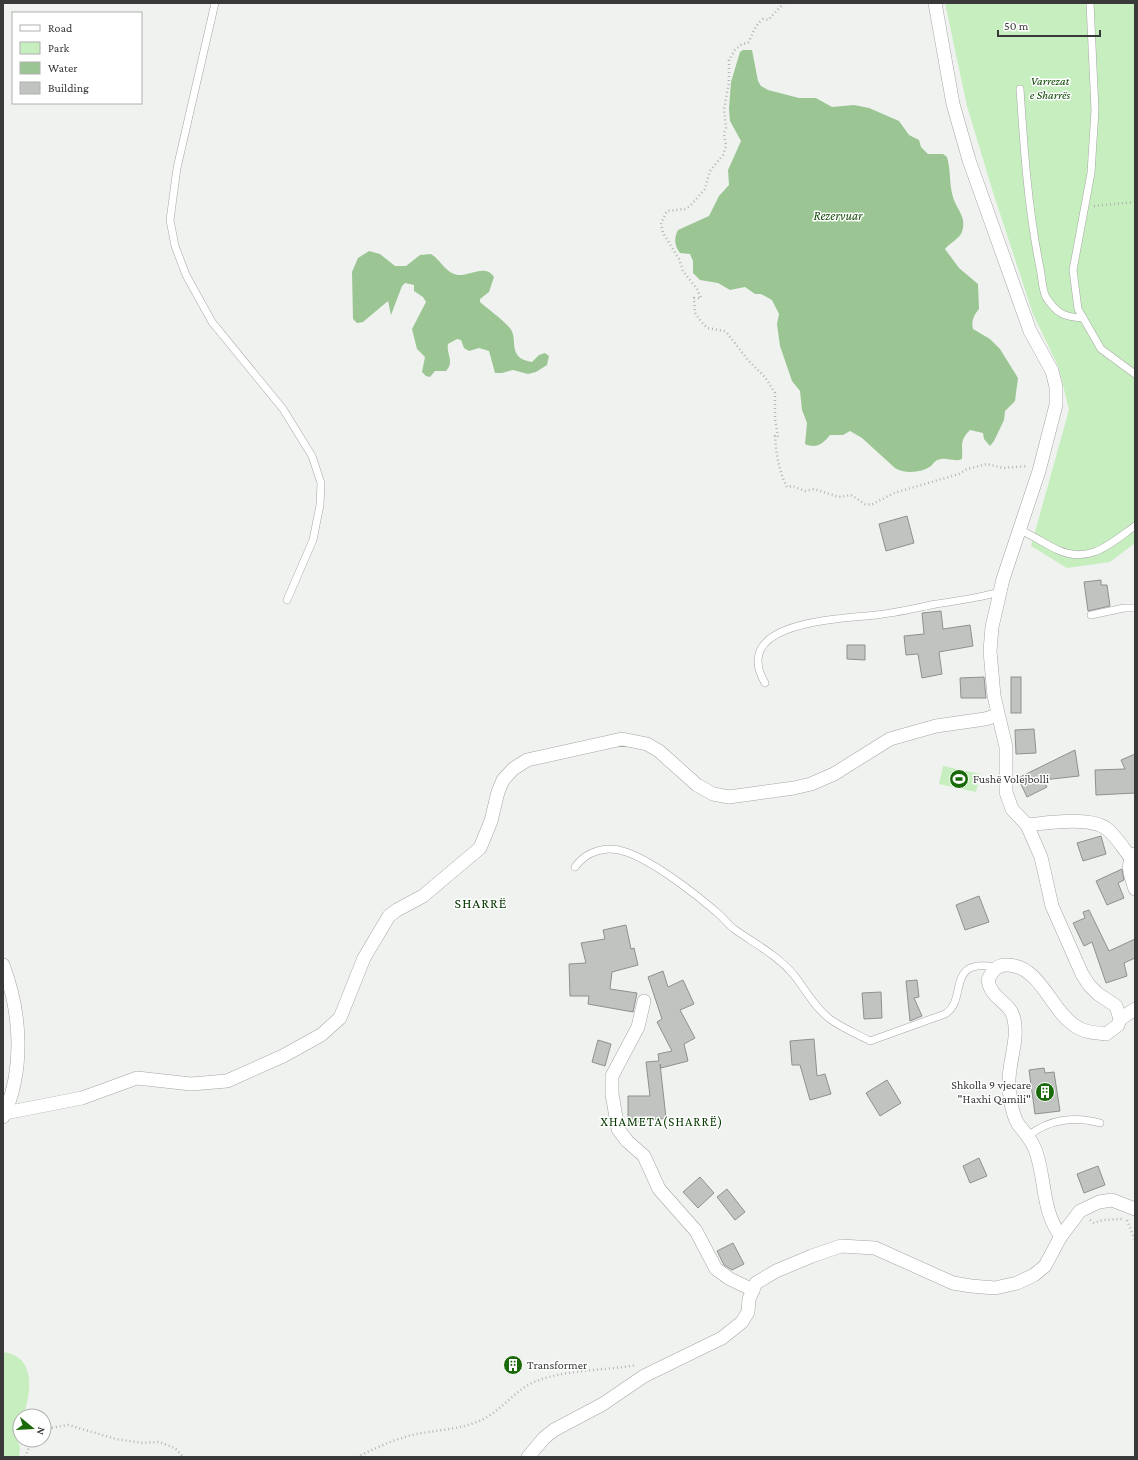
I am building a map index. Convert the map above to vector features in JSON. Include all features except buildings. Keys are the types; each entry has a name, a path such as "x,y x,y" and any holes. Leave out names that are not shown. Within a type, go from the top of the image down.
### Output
{"street":[{"path":"936,3 953,104 969,160 1030,331 1055,379 1056,405 1039,471 999,592 992,627 990,651 998,715 1006,747 1006,792 1012,809 1027,825 1041,857 1052,906 1082,974 1089,985 1098,994 1116,1006 1120,1019 1118,1025 1106,1034 1088,1032 1078,1028 1068,1020 1034,978 1019,967 1004,964 996,968 988,980 990,989 1011,1010 1015,1022 1015,1040 1009,1075 1010,1100 1018,1123 1028,1136 1038,1161 1050,1219 1060,1236"},
{"path":"3,965 12,993 17,1024 18,1050 15,1079 4,1115 82,1098 137,1078 191,1084 227,1081 283,1056 321,1035 340,1018 364,958 389,916 423,896 480,848 487,835 498,792 503,780 513,769 527,760 622,739 634,740 647,744 659,751 698,785 714,794 729,797 787,790 811,784 834,774 890,739 936,726 985,719 998,715"},
{"path":"1027,825 1056,822 1092,823 1100,825 1111,833 1133,856 1129,864 1135,889"},
{"path":"644,1001 636,1032 612,1076 612,1094 618,1129 627,1141 644,1156 659,1189 696,1231 716,1269 730,1279 753,1290"},
{"path":"1120,1019 1135,1009"},
{"path":"528,1457 544,1438 554,1430 603,1404 644,1376 722,1338 742,1322 748,1312 749,1298 756,1283 776,1271 841,1246 875,1248 953,1283 995,1288 1017,1283 1034,1275 1045,1266 1060,1236 1080,1212 1099,1202 1112,1200 1135,1209"}],"lane":[{"path":"214,3 177,168 170,220 175,246 186,275 212,322 283,409 312,456 321,482 320,505 313,540 287,600"},
{"path":"1090,3 1095,110 1091,173 1073,270 1078,309 1083,318 1101,348 1135,374"},
{"path":"1020,89 1024,151 1035,242 1045,296 1059,313 1067,318 1083,318"},
{"path":"1020,530 1034,536 1058,550 1076,556 1103,549 1135,526"},
{"path":"765,683 760,673 758,664 760,653 764,644 787,628 804,623 876,615 999,592"},
{"path":"1091,615 1124,608 1135,608"},
{"path":"575,867 582,858 590,852 612,849 625,852 658,870 720,916 734,929 764,947 794,975 829,1019 870,1041 945,1014 953,1007 959,982 966,971 971,968 984,965 996,968"},
{"path":"1028,1136 1047,1123 1079,1120 1100,1123"}],"path":[{"path":"784,3 768,20 763,19 755,26 748,43 742,44 730,55 727,72 729,82 724,109 726,128 724,134 726,146 724,155 710,171 703,192 685,209 667,210 661,223 667,242 679,259 686,277 697,289 701,298 694,298 695,313 698,319 708,328 727,333 748,360 765,377 775,393 774,419 778,434 778,437 775,436 775,443 780,472 787,487 793,486 805,491 814,489 839,497 852,495 865,504 871,505 894,493 959,474 967,469 987,464 1003,468 1026,466 1039,471"},
{"path":"1085,206 1135,202"},
{"path":"1080,1212 1094,1223 1103,1220 1126,1218 1135,1240"},
{"path":"357,1457 402,1437 417,1433 459,1428 480,1421 498,1410 534,1382 590,1370 642,1364"},
{"path":"52,1427 68,1424 116,1439 143,1443 159,1442 175,1448 183,1457"}],"green space":[{"name":"Varrezat e Sharrës","path":"945,3 1135,3 1135,543 1110,562 1067,568 1031,546 1069,410 1059,368 1033,314 992,189 967,106"},
{"name":"Fushë Volejbolli","path":"943,766 980,774 976,792 939,784"},
{"path":"3,1352 14,1355 21,1360 29,1376 29,1386 26,1408 12,1408 12,1448 20,1448 19,1457 3,1457"}],"water":[{"name":"Rezervuar","path":"743,50 752,50 758,81 761,86 768,90 799,98 816,98 832,107 854,105 869,108 899,121 909,135 919,140 921,147 928,154 943,154 947,157 952,192 961,214 963,226 959,237 945,249 959,268 978,284 979,309 973,318 973,329 990,339 1000,349 1018,378 1015,401 1005,411 1004,420 990,446 984,439 983,433 970,430 963,440 962,459 939,459 931,466 923,470 908,472 895,468 862,438 850,431 843,435 830,435 825,441 816,446 805,444 807,423 802,410 800,391 792,381 780,346 777,324 779,314 772,300 761,294 755,294 745,287 730,290 718,283 700,280 693,273 693,261 690,254 680,253 678,250 675,242 678,230 709,216 719,196 729,185 728,170 741,141 730,121 729,109 731,82 740,52"},
{"path":"369,251 380,254 395,266 406,266 420,255 431,254 454,274 464,275 478,271 487,271 491,273 494,277 489,292 480,299 480,302 499,317 512,331 514,347 519,356 524,360 532,362 539,355 545,353 549,356 547,365 536,372 528,374 513,370 495,373 489,351 479,348 469,351 464,348 461,340 457,339 448,344 450,361 449,368 446,371 435,371 430,377 426,376 422,372 425,357 417,349 412,329 426,302 423,297 414,291 414,285 405,283 402,286 391,315 388,301 363,322 357,323 353,319 352,272 358,258"}],"place":[{"name":"Fushë Volejbolli","path":"959,779"},
{"name":"Shkolla 9 vjecare \"Haxhi Qamili\"","path":"1045,1092"},
{"name":"Transformer","path":"513,1365"}],"district":[{"name":"SHARRË","path":"481,903"},
{"name":"XHAMETA(SHARRË)","path":"662,1121"}]}
